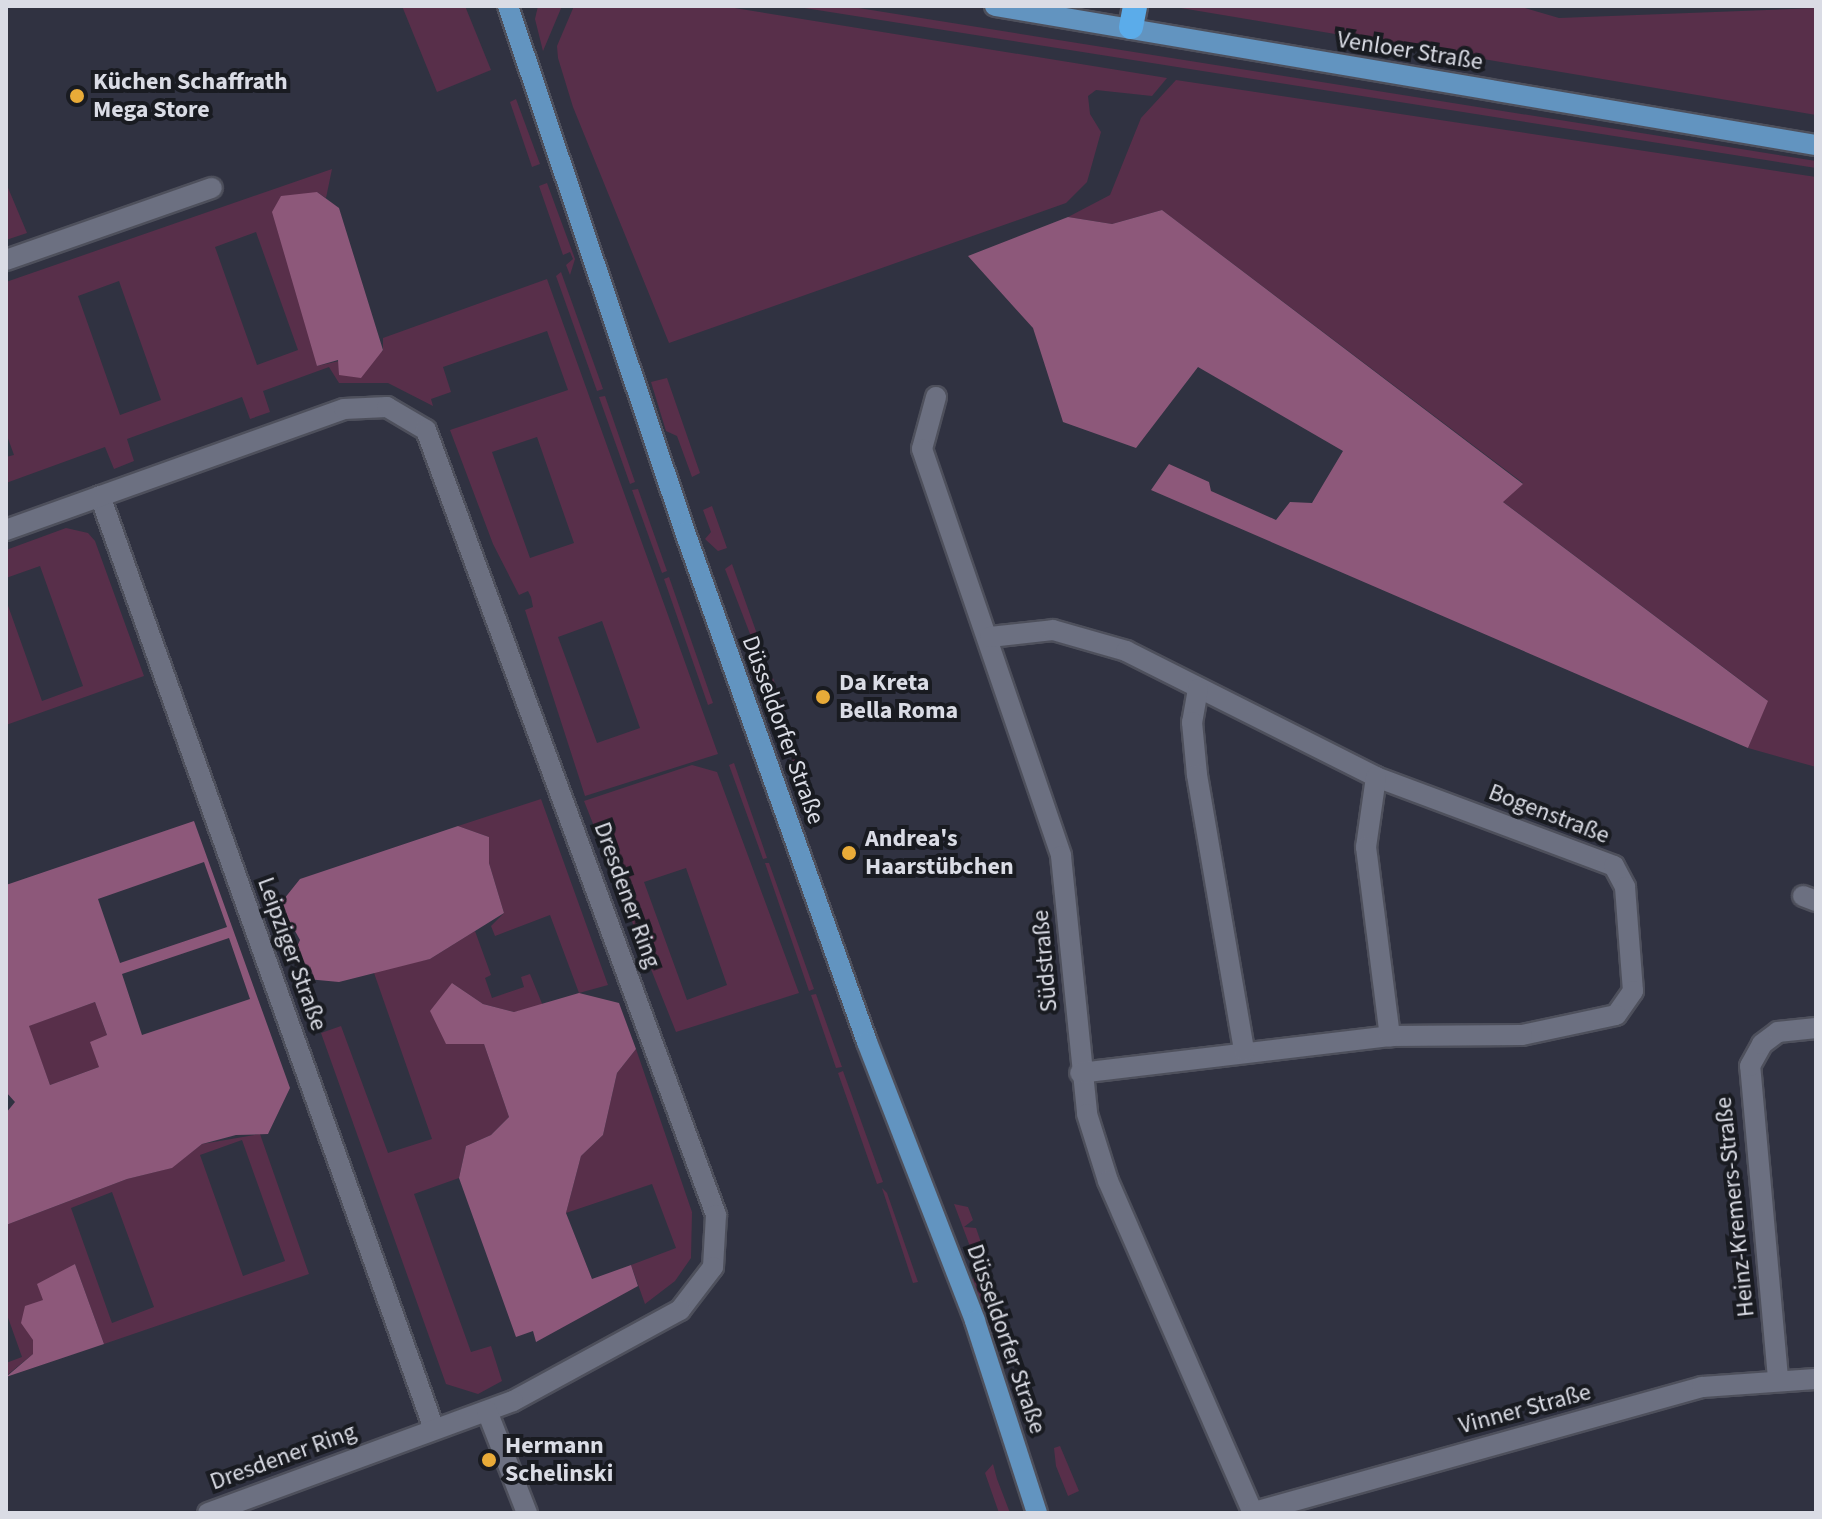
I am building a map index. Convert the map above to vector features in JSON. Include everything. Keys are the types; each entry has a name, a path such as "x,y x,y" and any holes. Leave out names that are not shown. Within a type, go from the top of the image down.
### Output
{"main road":[{"name":"Düsseldorfer Straße","path":"508,6 685,532 867,1042 975,1321 1037,1513"},
{"name":"Venloer Straße","path":"995,6 1133,16 1816,145"}],"street":[{"path":"6,260 212,188"},
{"name":"Südstraße","path":"936,397 922,449 990,637 1061,856 1080,1073 1108,1181 1253,1513"},
{"name":"Dresdener Ring","path":"6,530 344,409 387,407 415,420 435,444 716,1215 713,1267 680,1310 487,1411 208,1513"},
{"name":"Leipziger Straße","path":"100,496 434,1429"},
{"name":"Bogenstraße","path":"990,637 1053,630 1126,651 1376,777 1614,866 1625,887 1633,991 1616,1015 1522,1035 1390,1036 1244,1051 1080,1073"},
{"path":"1198,689 1192,722 1197,775 1244,1051"},
{"path":"1376,777 1366,847 1390,1036"},
{"name":"Heinz-Kremers-Straße","path":"1778,1378 1750,1066 1762,1044 1778,1032 1816,1028"},
{"name":"Vinner Straße","path":"1253,1513 1702,1387 1778,1378 1816,1379"},
{"path":"487,1411 527,1513"}],"shaded area":[{"path":"402,6 465,6 491,70 437,92"},
{"path":"538,6 562,6 543,51 535,19"},
{"path":"574,6 722,6 1167,78 1152,96 1096,90 1088,96 1090,114 1101,132 1087,182 1066,203 669,343 573,107 558,58 557,46"},
{"path":"792,6 846,6 1816,161 1816,168"},
{"path":"1169,6 1518,6 1559,18 1816,8 1816,115"},
{"path":"1176,80 1816,177 1816,767 1748,748 1767,700 1502,501 1523,483 1162,210 1112,224 1068,217 1110,195 1141,118"},
{"path":"516,99 540,164 532,167 510,102"},
{"path":"332,169 326,198 317,192 317,366 383,351 383,338 547,279 718,754 585,796 525,610 533,607 531,597 528,591 519,595 493,544 450,430 568,390 547,331 443,367 451,392 431,399 433,406 388,383 339,383 329,367 263,391 270,412 250,419 242,397 127,439 134,461 114,469 105,447 6,483 6,457 14,455 6,433 6,282","holes":["256,232 298,350 257,365 215,247","119,281 161,400 120,415 78,296","537,437 574,543 530,558 492,452","602,621 640,728 597,743 558,637"]},
{"path":"6,183 27,233 6,240"},
{"path":"547,183 575,259 570,275 566,265 573,259 570,252 563,255 539,186"},
{"path":"317,192 339,208 383,350 361,378 339,375 338,360 317,366 272,212 281,196"},
{"path":"1162,210 1523,484 1503,502 1768,701 1748,748 1151,490 1169,464 1209,482 1211,491 1276,520 1290,502 1312,503 1343,451 1198,367 1136,448 1063,422 1033,328 968,256 1068,217 1112,224"},
{"path":"561,272 603,389 597,391 556,276"},
{"path":"667,378 700,473 692,477 677,436 666,431 651,382"},
{"path":"605,396 635,482 630,484 599,397"},
{"path":"638,489 667,571 662,573 632,490"},
{"path":"712,506 727,548 718,551 705,539 711,532 703,510"},
{"path":"66,528 88,533 95,541 144,676 6,725 6,600 42,701 83,686 40,566 6,578 6,550"},
{"path":"732,564 762,648 757,652 725,569"},
{"path":"669,577 713,703 708,705 664,579"},
{"path":"773,678 785,711 776,714 771,701 759,694"},
{"path":"798,748 818,809 810,812 804,793 792,786 798,777 789,751"},
{"path":"734,763 767,858 763,859 729,765"},
{"path":"692,765 717,772 799,993 676,1032 584,801","holes":["686,868 727,985 687,1000 644,882"]},
{"path":"541,799 608,985 579,993 550,915 495,936 491,926 504,913 489,863 489,837 458,826"},
{"path":"194,821 290,1088 268,1134 236,1135 202,1144 172,1168 127,1179 6,1225 6,1113 15,1102 6,1092 6,885","holes":["204,862 227,927 120,963 98,899","229,938 250,999 142,1035 122,974","95,1002 107,1035 90,1042 99,1067 50,1085 29,1026"]},
{"path":"458,826 489,837 489,863 504,913 430,959 339,982 307,979 292,958 300,940 280,904 300,879"},
{"path":"765,863 769,863 814,989 809,991"},
{"path":"475,931 491,975 485,978 492,998 524,987 521,977 530,974 543,1006 514,1012 483,1004 452,983 484,1044 509,1117 491,1135 466,1146 459,1178 414,1194 471,1352 491,1346 502,1381 478,1394 446,1384 321,1033 341,1026 388,1153 432,1139 373,970 430,959"},
{"path":"452,983 483,1004 514,1012 579,993 619,1003 636,1049 617,1073 603,1135 581,1156 566,1213 592,1279 631,1265 638,1286 536,1342 533,1331 516,1337 459,1178 466,1146 491,1135 509,1117 484,1044 446,1044 430,1011"},
{"path":"816,994 842,1067 836,1068 811,995"},
{"path":"95,1002 107,1035 99,1067 50,1085 28,1026"},
{"path":"636,1049 692,1212 691,1258 675,1281 645,1304 631,1265 676,1248 652,1184 566,1213 581,1156 603,1135 617,1073"},
{"path":"843,1071 883,1182 877,1184 838,1073"},
{"path":"260,1134 309,1274 104,1344 75,1264 43,1300 33,1354 6,1376 6,1363 22,1357 6,1312 6,1225 127,1179 171,1168 202,1144","holes":["242,1140 285,1261 243,1276 200,1155","112,1192 154,1307 112,1323 71,1208"]},
{"path":"882,1188 887,1193 918,1282 913,1283"},
{"path":"954,1204 968,1207 973,1220 964,1227 976,1228 985,1254 974,1257"},
{"path":"75,1264 104,1344 6,1377 33,1354 33,1340 21,1323 25,1306 43,1300 37,1284"},
{"path":"977,1276 999,1311 989,1314 969,1281"},
{"path":"1060,1446 1079,1491 1068,1496 1056,1466 1054,1448"},
{"path":"993,1464 1010,1513 999,1513 985,1473"}],"place":[{"name":"Küchen Schaffrath Mega Store","path":"77,96"},
{"name":"Da Kreta Bella Roma","path":"823,697"},
{"name":"Andrea's Haarstübchen","path":"849,853"},
{"name":"Hermann Schelinski","path":"489,1460"}]}
